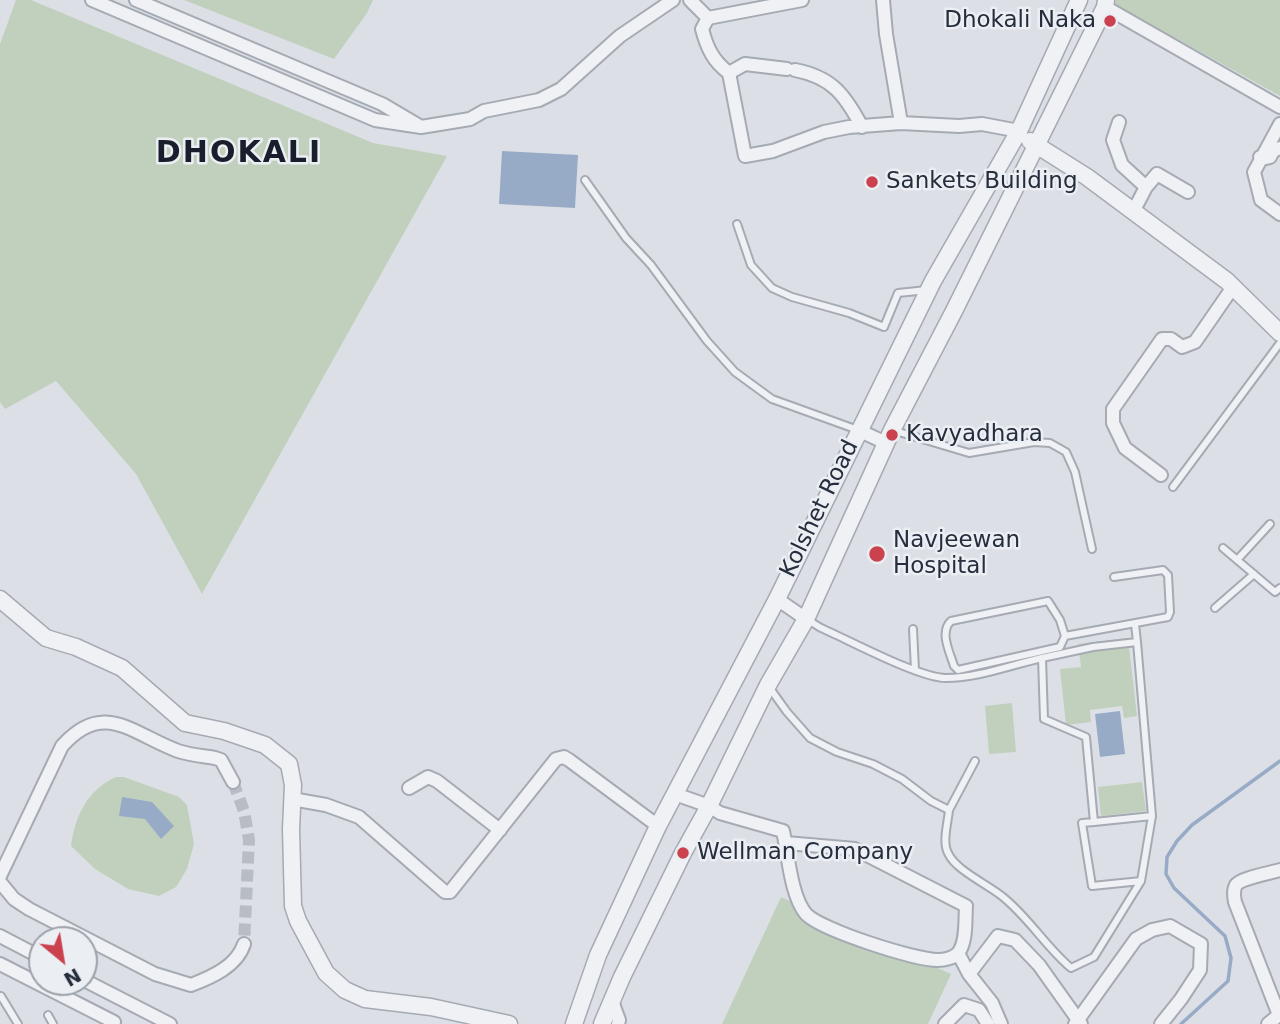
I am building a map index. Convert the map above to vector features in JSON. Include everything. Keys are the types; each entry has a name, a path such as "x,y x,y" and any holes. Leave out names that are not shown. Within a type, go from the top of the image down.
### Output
{"street":[{"path":"92,0 374,120 421,127 470,119 484,111 538,100 561,89 620,36 673,0"},
{"path":"136,0 382,104 421,127"},
{"path":"690,0 708,18"},
{"path":"708,18 802,0"},
{"path":"883,0 901,122"},
{"name":"Kolshet Road","path":"574,1024 598,955 658,826 777,599 927,293 1019,131 1079,0"},
{"path":"1106,4 1280,107"},
{"name":"Kolshet Road","path":"602,1024 683,853 768,685 806,619 889,436 1106,4"},
{"path":"708,18 702,29 707,48 718,64 729,73 746,156 773,151 824,132 901,122 959,126 982,124 1019,131 1036,146 1087,177 1233,287 1280,333"},
{"path":"729,73 745,64 812,74 834,85 853,109 862,127"},
{"path":"1119,122 1113,140 1122,165 1146,187"},
{"path":"1280,124 1254,172 1261,201 1280,214"},
{"path":"1260,157 1270,158 1273,151 1280,148"},
{"path":"1133,212 1146,187 1157,174 1188,192"},
{"path":"1161,475 1125,448 1113,423 1113,409 1162,340 1171,340 1182,347 1195,342 1233,287"},
{"path":"927,293 954,311"},
{"path":"858,430 889,436"},
{"path":"777,599 806,619"},
{"path":"0,600 46,638 122,668 185,723 224,731 265,745 289,764 293,785 293,906 298,921 326,973 345,989 365,999 431,1007 509,1024"},
{"path":"0,876 62,746 89,724 114,723 132,728 180,751 220,760 233,782"},
{"path":"292,799 326,804 359,817 445,892 450,892 556,759 564,757 658,826"},
{"path":"409,788 428,777 437,781 500,830"},
{"path":"675,794 709,806 720,813 783,831 798,898 806,914 820,924 890,949 936,960 947,959 958,953 963,942 966,906 855,849 786,842"},
{"path":"1268,1024 1279,1016 1233,893 1242,881 1280,870"},
{"path":"0,882 14,899 29,909 155,974 191,985 225,968 241,953 244,944"},
{"path":"969,974 998,936 1015,940 1039,965 1077,1023 1136,939 1152,930 1170,926 1201,944 1200,970 1161,1024"},
{"path":"0,936 28,951"},
{"path":"958,953 969,974 992,1003 1001,1024"},
{"path":"0,964 115,1023 124,1001"},
{"path":"98,987 124,1001 146,1019 170,1024"},
{"path":"612,1001 618,1024"},
{"path":"945,1024 964,1005 979,1010 988,1024"}],"lane":[{"path":"585,180 707,341 735,372 772,399 858,430"},
{"path":"737,224 751,265 772,288 792,297 818,303 884,327 898,293 927,293"},
{"path":"1173,487 1280,343"},
{"path":"889,436 969,453 1034,442 1050,443 1066,452 1075,472 1092,550"},
{"path":"1237,560 1270,524"},
{"path":"1223,548 1275,592 1280,588"},
{"path":"1065,636 1168,617 1168,575 1163,570 1114,577"},
{"path":"1215,608 1254,574"},
{"path":"1048,601 1060,620 1065,636 1060,647 958,670 954,666 944,632 951,621 1048,601"},
{"path":"806,619 915,670 944,678 964,677 1093,647 1138,642"},
{"path":"975,761 949,810 948,853 957,864 1004,897 1056,956 1071,968 1094,957 1141,881 1152,816 1135,624"},
{"path":"914,629 915,670"},
{"path":"1042,658 1044,719 1086,737 1094,822"},
{"path":"768,685 810,738 837,752 883,769 949,810"},
{"path":"1141,881 1091,886 1082,823 1152,816"},
{"path":"1,996 18,1024"},
{"path":"48,1015 53,1024"}],"green space":[{"path":"16,0 31,0 373,143 447,156 202,594 136,474 56,381 5,409 0,402 0,44"},
{"path":"184,0 373,0 367,13 334,59"},
{"path":"1116,0 1280,0 1280,96 1114,4"},
{"path":"1128,638 1137,716 1124,718 1122,706 1090,710 1091,722 1066,725 1060,669 1081,667 1078,644"},
{"path":"1012,703 1016,752 989,754 985,706"},
{"path":"116,777 124,777 179,797 187,805 194,844 187,869 176,887 159,896 128,889 95,869 71,846 84,805 97,789"},
{"path":"1142,782 1146,811 1101,816 1098,787"},
{"path":"781,897 951,974 928,1024 722,1024"}],"water":[{"path":"502,151 578,155 575,208 499,204"},
{"path":"1120,711 1125,754 1100,757 1095,714"},
{"path":"122,797 152,802 174,826 161,839 145,819 119,816"}],"waterway":[{"path":"1181,1024 1228,981 1231,958 1225,936 1174,888 1166,874 1167,857 1192,825 1280,761"}],"tunnel":[{"path":"233,782 244,811 249,840 244,944"}],"place":[{"name":"Dhokali Naka","path":"1110,21"},
{"name":"Sankets Building","path":"872,182"},
{"name":"Kavyadhara","path":"892,435"},
{"name":"Navjeewan Hospital","path":"877,554"},
{"name":"Wellman Company","path":"683,853"}],"district":[{"name":"DHOKALI","path":"239,154"}]}
